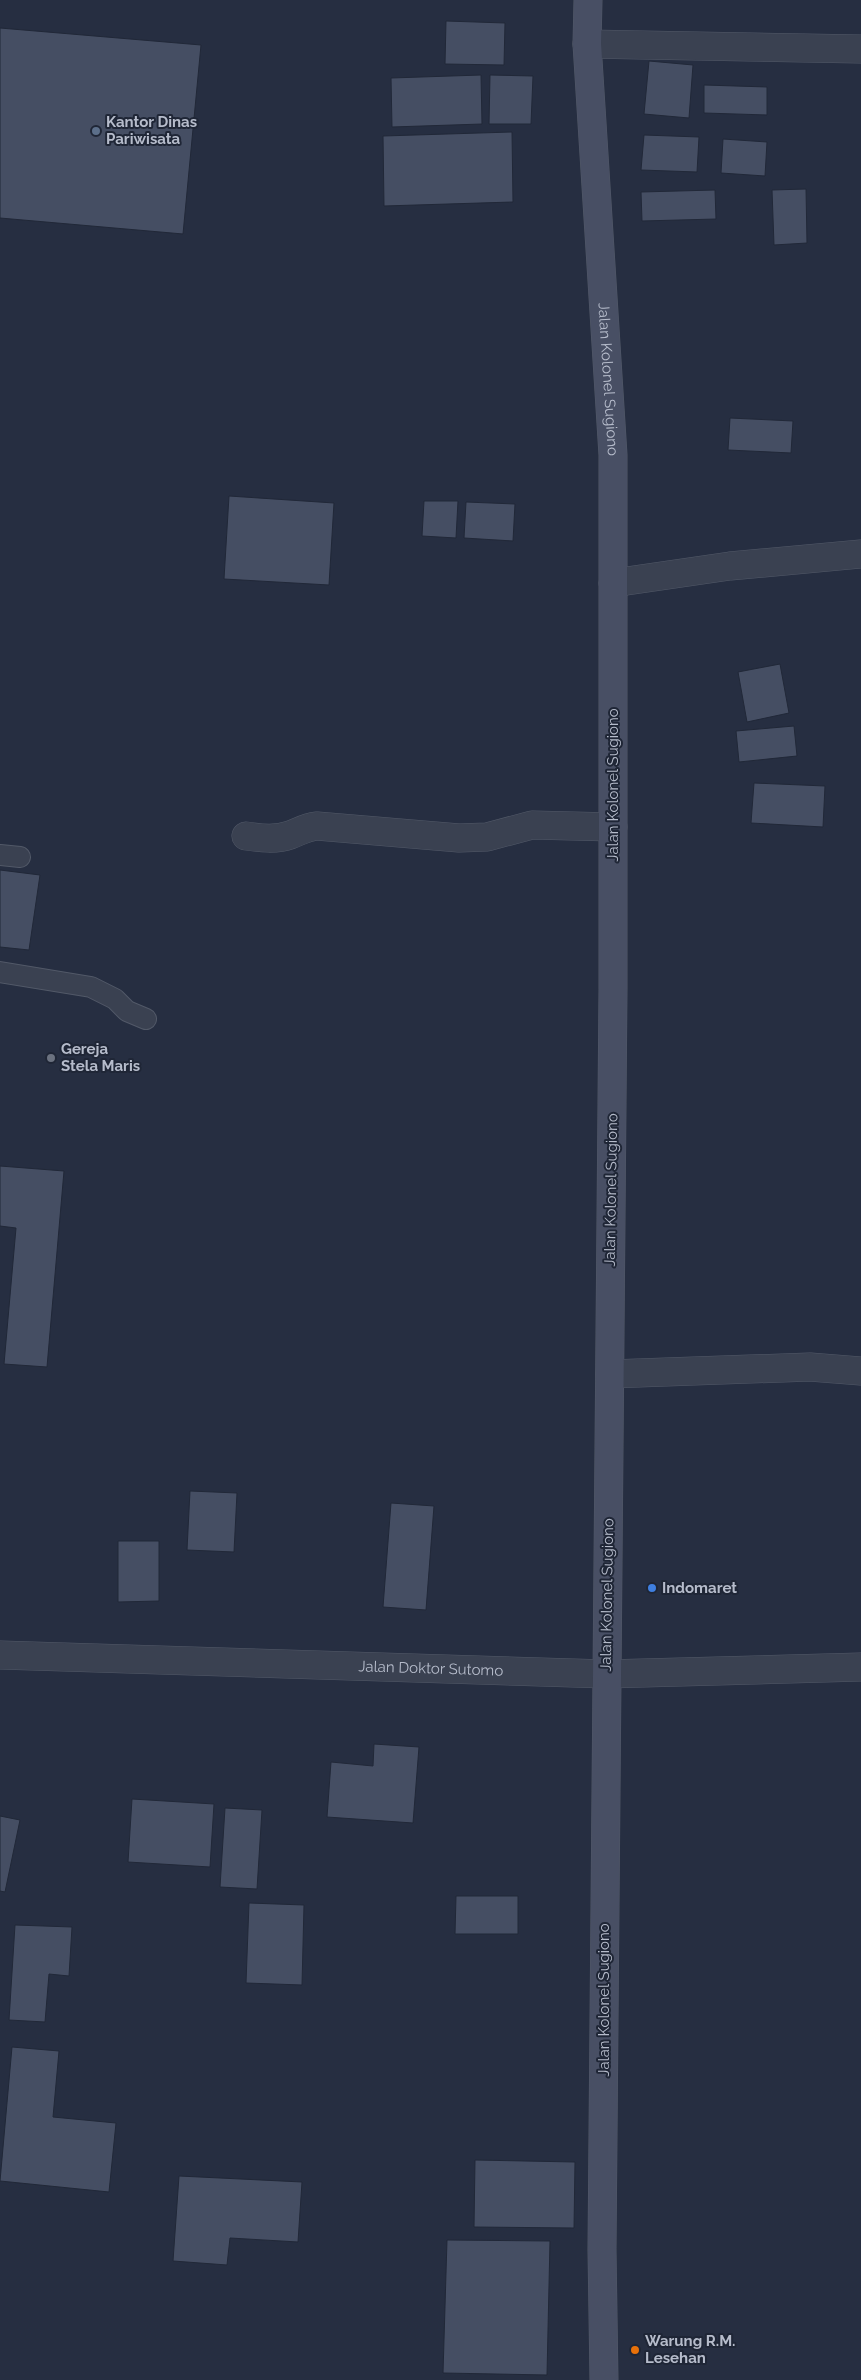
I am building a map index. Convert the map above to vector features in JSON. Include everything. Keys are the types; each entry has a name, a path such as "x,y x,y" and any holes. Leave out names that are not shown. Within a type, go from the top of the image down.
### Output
{"main road":[{"name":"Jalan Kolonel Sugiono","path":"588,0 587,44 613,456 614,583 610,1374 602,2250 604,2380"}],"street":[{"path":"587,44 861,49"},
{"path":"614,583 730,566 861,554"},
{"path":"246,836 270,838 289,835 306,827 317,826 459,838 487,837 532,825 613,827"},
{"path":"610,1374 810,1367 861,1371"},
{"name":"Jalan Doktor Sutomo","path":"0,1655 606,1674 861,1667"}],"lane":[{"path":"0,855 20,857"},
{"path":"0,972 91,987 115,999 127,1011 146,1020"}],"building":[{"path":"446,21 505,23 504,65 445,64"},
{"name":"Kantor Dinas Pariwisata","path":"0,28 201,45 183,234 0,218"},
{"path":"649,61 693,65 689,118 644,114"},
{"path":"481,75 482,124 392,127 391,78"},
{"path":"490,75 533,76 531,124 489,124"},
{"path":"704,85 767,87 767,115 704,113"},
{"path":"512,132 513,202 384,206 383,136"},
{"path":"644,135 699,137 697,172 641,170"},
{"path":"723,139 767,142 765,176 721,173"},
{"path":"806,189 807,243 774,245 772,190"},
{"path":"715,190 716,219 642,221 641,192"},
{"path":"730,418 793,421 791,453 728,450"},
{"path":"229,496 334,503 329,585 224,579"},
{"path":"424,501 458,501 456,538 422,536"},
{"path":"466,502 515,504 513,541 464,538"},
{"path":"780,664 789,713 747,722 738,672"},
{"path":"794,726 797,756 739,762 736,731"},
{"path":"754,783 825,786 823,827 751,823"},
{"path":"0,870 40,875 29,950 0,947"},
{"path":"0,1166 64,1171 47,1367 4,1364 16,1228 0,1226"},
{"path":"190,1491 237,1493 234,1552 187,1550"},
{"path":"391,1503 434,1506 426,1610 383,1607"},
{"path":"118,1541 159,1541 159,1601 118,1602"},
{"path":"374,1744 419,1747 413,1823 327,1817 331,1762 373,1766"},
{"path":"132,1799 214,1804 210,1867 128,1862"},
{"path":"225,1808 262,1810 257,1889 220,1887"},
{"path":"0,1816 20,1820 5,1892 0,1891"},
{"path":"456,1896 518,1896 518,1934 455,1934"},
{"path":"249,1903 304,1905 302,1985 246,1983"},
{"path":"15,1925 72,1927 69,1976 49,1974 45,2022 9,2020"},
{"path":"12,2047 59,2051 53,2117 116,2123 109,2192 0,2181"},
{"path":"475,2160 575,2162 574,2228 474,2227"},
{"path":"179,2176 302,2182 298,2242 230,2238 227,2265 173,2261"},
{"path":"447,2240 550,2241 547,2375 443,2373"}],"place":[{"name":"Kantor Dinas Pariwisata","path":"96,131"},
{"name":"Gereja Stela Maris","path":"51,1058"},
{"name":"Indomaret","path":"652,1588"},
{"name":"Warung R.M. Lesehan","path":"635,2350"}]}
